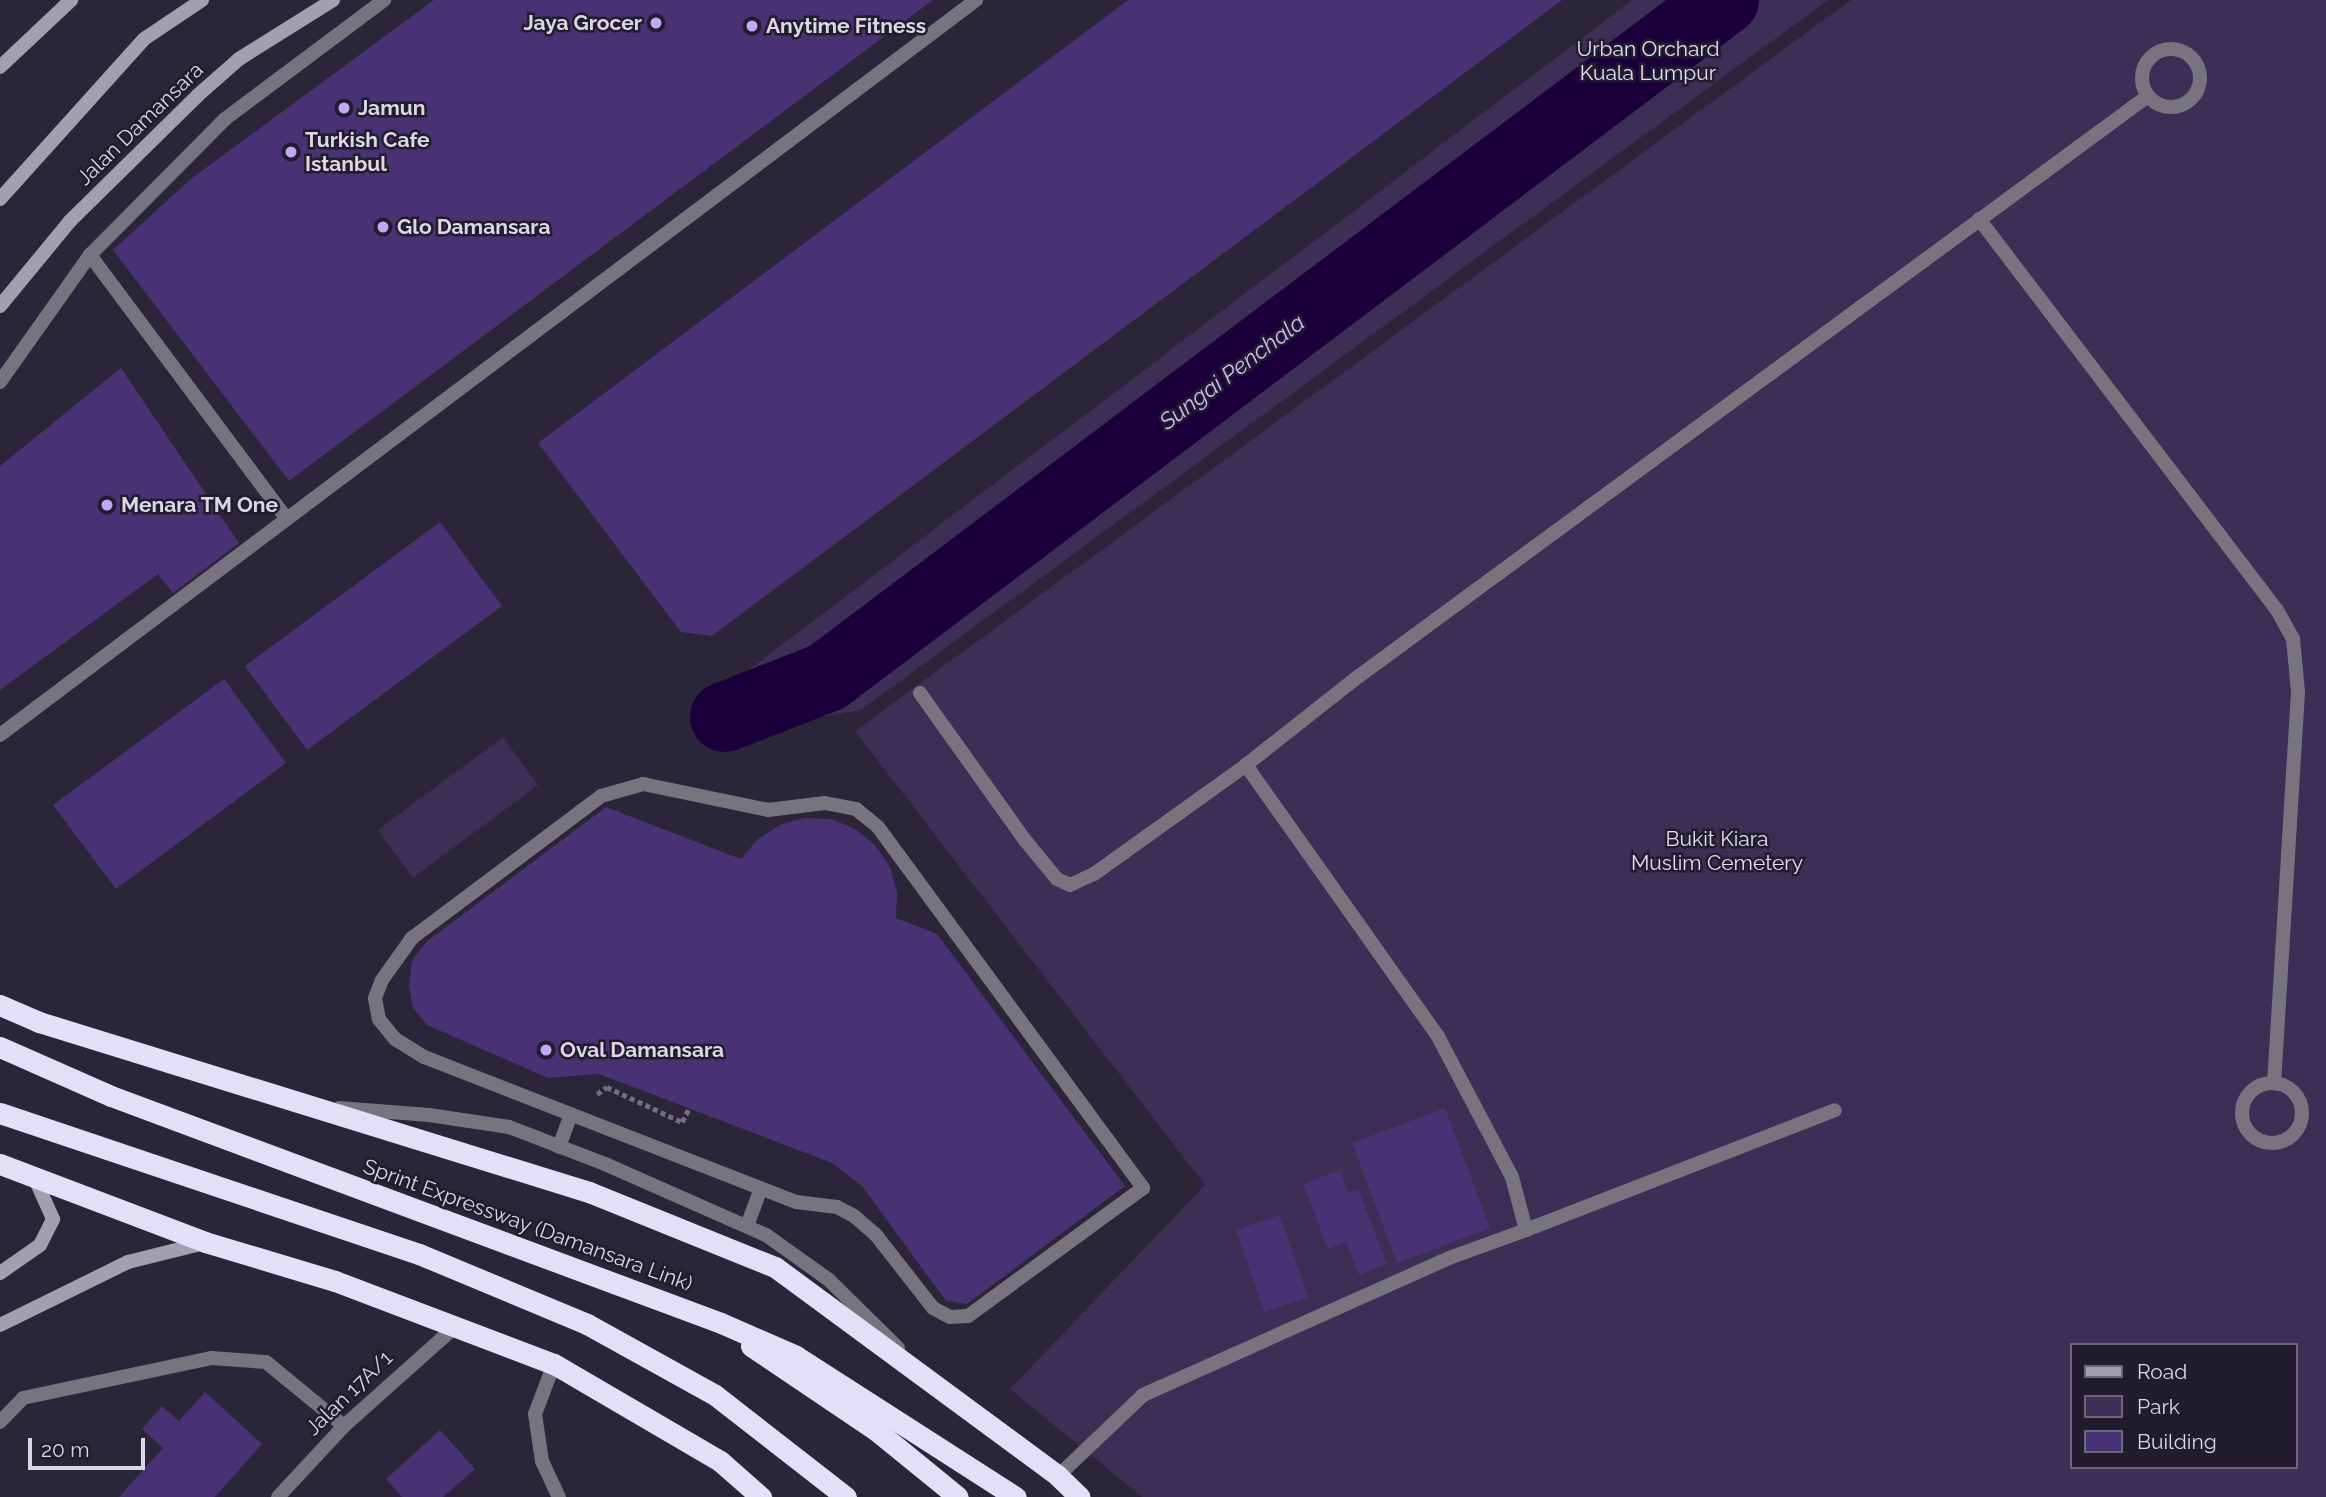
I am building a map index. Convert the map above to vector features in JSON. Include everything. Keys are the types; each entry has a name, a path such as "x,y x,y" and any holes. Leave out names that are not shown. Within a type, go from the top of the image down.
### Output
{"highway":[{"path":"0,1005 38,1022 589,1192 775,1267 1058,1476 1080,1497"},
{"name":"Sprint Expressway (Damansara Link)","path":"0,1046 111,1097 721,1323 796,1356 1016,1497"},
{"path":"0,1113 419,1254 587,1324 715,1395 846,1497"},
{"path":"0,1164 36,1181 205,1242 457,1325 554,1364 720,1461 761,1497"},
{"path":"721,1323 877,1431 958,1497"}],"main road":[{"path":"0,66 71,0"},
{"path":"0,199 144,39 202,0"},
{"name":"Jalan Damansara","path":"0,306 69,221 197,96 239,59 332,0"},
{"path":"0,1273 40,1245 53,1219 36,1181"},
{"path":"0,1325 128,1262 205,1242"}],"street":[{"path":"0,382 90,255 225,119 384,0"},
{"path":"0,735 285,517 976,0"},
{"path":"2176,50 2197,67 2196,94 2186,104 2158,105 2148,96 2143,69 2150,57 2176,50"},
{"path":"920,693 1024,839 1057,879 1070,885 1094,874 1246,765 2148,96"},
{"path":"1979,219 2277,610 2293,639 2298,692 2274,1083"},
{"path":"90,255 285,517"},
{"path":"1246,765 1437,1035 1512,1177 1526,1230"},
{"path":"643,784 768,810 825,803 856,809 878,827 1143,1188 968,1316 950,1317 933,1308 876,1235 854,1216 761,1188 424,1057 396,1039 379,1019 375,998 388,970 412,938 601,796 621,788 643,784"},
{"path":"2274,1083 2291,1091 2304,1115 2294,1136 2273,1145 2253,1135 2242,1116 2249,1092 2274,1083"},
{"path":"320,1107 429,1115 496,1125 559,1147 766,1234 828,1280 938,1387"},
{"path":"1058,1476 1143,1395 1450,1258 1835,1110"},
{"path":"559,1147 571,1114"},
{"path":"747,1226 761,1188"},
{"name":"Jalan 17A/1","path":"278,1497 344,1426 457,1325"},
{"path":"0,1422 23,1398 211,1358 266,1362 344,1426"},
{"path":"554,1364 536,1414 542,1461 559,1497"}],"path":[{"path":"571,1114 607,1087 682,1122 689,1108"}],"green space":[{"name":"Urban Orchard Kuala Lumpur","path":"1632,0 1828,0 861,710 769,726 734,681"},
{"name":"Bukit Kiara Muslim Cemetery","path":"1851,0 2326,0 2326,1497 1142,1497 1010,1389 1205,1185 855,731"},
{"path":"503,737 538,785 413,878 378,830"}],"building":[{"name":"Glo Damansara","path":"434,0 933,0 289,481 113,250 192,178"},
{"path":"1128,0 1562,0 712,636 681,632 538,443"},
{"name":"Menara TM One","path":"121,368 239,543 173,593 158,574 0,690 0,466"},
{"path":"440,522 502,606 307,750 245,666"},
{"path":"224,679 286,763 116,889 53,805"},
{"name":"Oval Damansara","path":"606,807 741,859 758,839 780,825 804,818 831,819 855,829 875,845 890,867 897,892 896,918 937,934 1125,1186 967,1304 946,1301 862,1186 832,1163 599,1074 548,1078 427,1025 413,1008 409,986 412,961 426,942"},
{"path":"1445,1108 1490,1228 1397,1263 1352,1143"},
{"path":"1340,1170 1348,1193 1358,1189 1387,1264 1359,1275 1346,1242 1328,1249 1303,1184"},
{"path":"1280,1215 1308,1297 1264,1312 1236,1230"},
{"path":"205,1392 262,1444 215,1497 119,1497 163,1448 142,1429 162,1406 179,1421"},
{"path":"440,1430 475,1469 443,1497 402,1497 386,1479"}],"waterway":[{"name":"Sungai Penchala","path":"725,717 827,677 1724,0"}],"place":[{"name":"Jaya Grocer","path":"656,23"},
{"name":"Anytime Fitness","path":"752,26"},
{"name":"Jamun","path":"344,108"},
{"name":"Turkish Cafe Istanbul","path":"291,152"},
{"name":"Glo Damansara","path":"383,227"},
{"name":"Menara TM One","path":"107,505"},
{"name":"Oval Damansara","path":"546,1050"}]}
